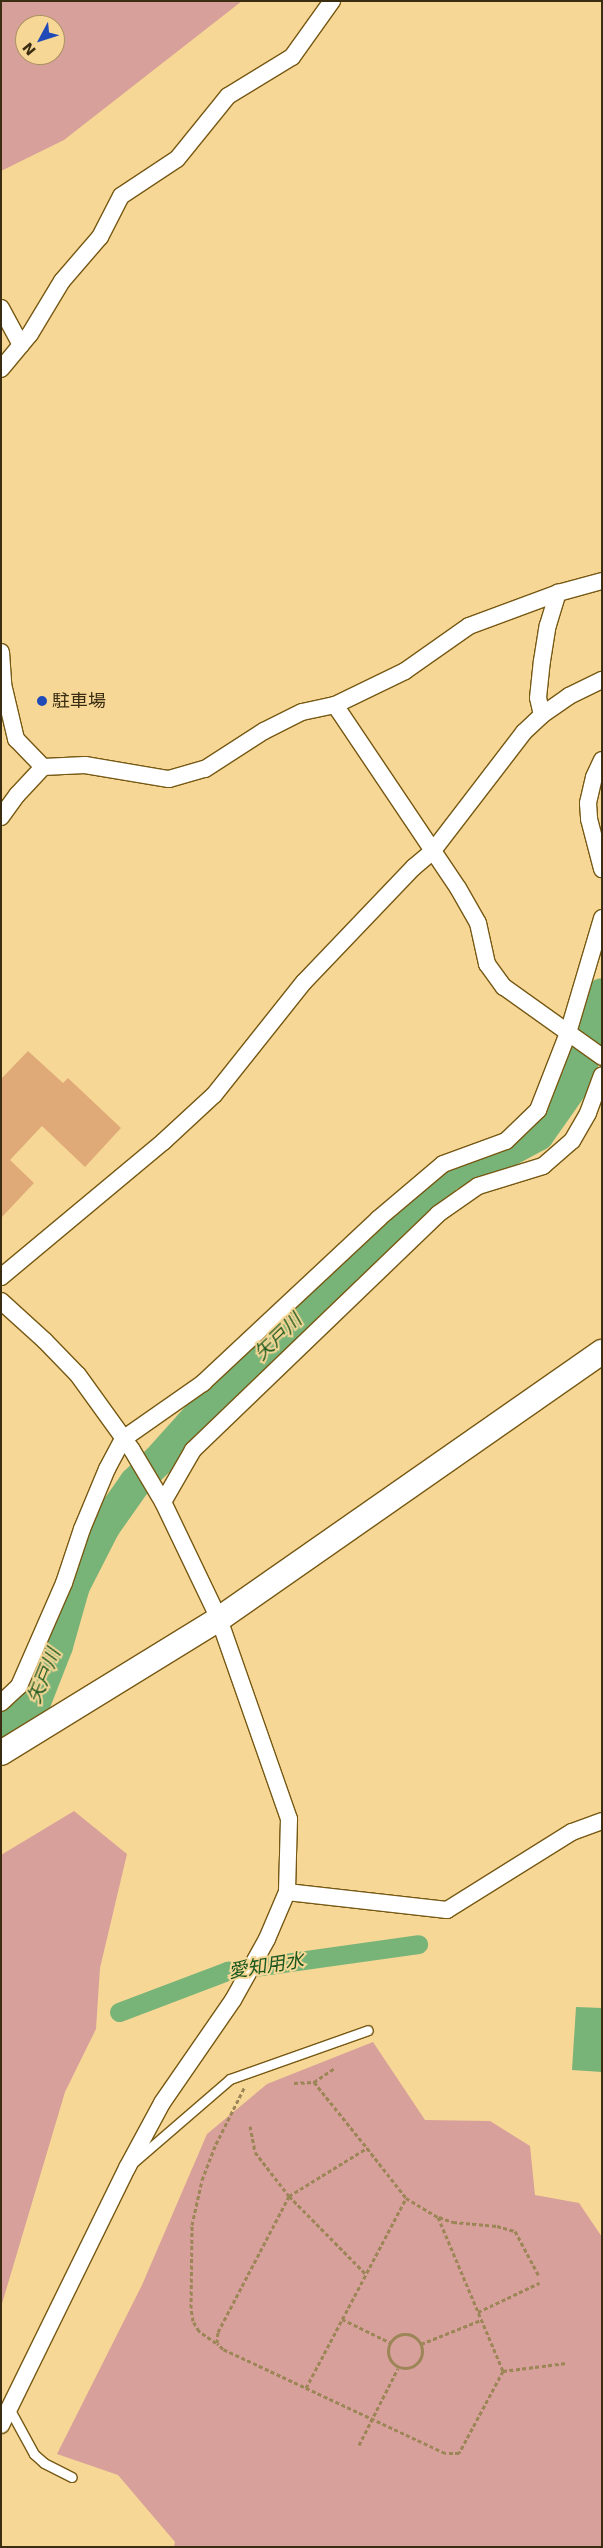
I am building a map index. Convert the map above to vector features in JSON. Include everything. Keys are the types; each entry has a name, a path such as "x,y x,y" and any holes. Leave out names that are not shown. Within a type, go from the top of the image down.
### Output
{"street":[{"path":"1,369 21,345 62,281 100,237 121,196 177,159 228,96 292,56 332,1"},
{"path":"1,308 21,345"},
{"path":"1,817 17,795 43,767 85,765 169,779 205,769 264,731 302,712 335,706 405,671 469,626 558,593 602,581"},
{"path":"542,715 538,698 542,661 548,625 558,593"},
{"path":"1,652 3,684 16,739 43,767"},
{"path":"1,1277 163,1142 214,1095 304,982 414,867 432,852 524,732 542,715 569,696 602,680"},
{"path":"335,706 458,888 478,923 487,964 504,987 602,1057"},
{"path":"602,760 594,778 588,803 588,819 602,869"},
{"path":"1,1702 19,1686 64,1584 82,1529 107,1469 128,1445 203,1383 378,1218 443,1164 506,1141 538,1110 568,1033 602,918"},
{"path":"163,1502 193,1450 438,1214 478,1186 542,1166 572,1141 588,1114 602,1076"},
{"path":"1,1301 45,1340 78,1375 128,1445 163,1502 219,1619 289,1818 287,1892 267,1939 233,2000 162,2103 127,2168 1,2425"},
{"path":"1,1753 219,1619 602,1352"},
{"path":"287,1892 447,1910 572,1832 602,1821"}],"lane":[{"path":"127,2168 230,2079 368,2030"},
{"path":"10,2410 34,2454 44,2463 72,2477"}],"path":[{"path":"294,2083 314,2082 335,2068"},
{"path":"254,2070 216,2144 202,2180 192,2225 191,2308 193,2320 199,2331 223,2349 445,2453 459,2454 503,2371"},
{"path":"314,2082 406,2198 438,2217 453,2222 497,2226 514,2231 539,2276"},
{"path":"250,2126 255,2152 289,2196 366,2274"},
{"path":"217,2343 218,2332 289,2196 367,2148"},
{"path":"306,2388 406,2198"},
{"path":"438,2217 503,2371"},
{"path":"478,2312 539,2283"},
{"path":"342,2319 391,2343"},
{"path":"421,2344 482,2320"},
{"path":"405,2334 414,2336 421,2344 420,2359 414,2366 406,2369 398,2368 390,2360 391,2343 397,2336 405,2334"},
{"path":"503,2371 566,2363"},
{"path":"359,2445 398,2368"}],"shaded area":[{"path":"1,1 242,1 64,140 1,171"},
{"path":"74,1811 127,1854 100,1968 96,2029 65,2092 1,2307 1,1855"},
{"path":"576,2007 602,2008 602,2072 572,2070"},
{"path":"373,2042 425,2120 490,2121 530,2146 535,2195 579,2203 602,2237 602,2547 174,2547 175,2542 118,2475 57,2454 142,2285 207,2134 267,2084"}],"building":[{"path":"28,1051 63,1083 68,1078 121,1128 85,1167 42,1126 10,1160 34,1183 1,1218 1,1079"}],"waterway":[{"name":"矢戸川","path":"1,1726 32,1710 57,1646 74,1586 104,1527 135,1483 158,1461 211,1402 344,1277 448,1175 501,1155 538,1135 578,1078 602,994"},
{"name":"愛知用水","path":"119,2012 227,1971 418,1944"}],"place":[{"name":"駐車場","path":"42,701"}]}
